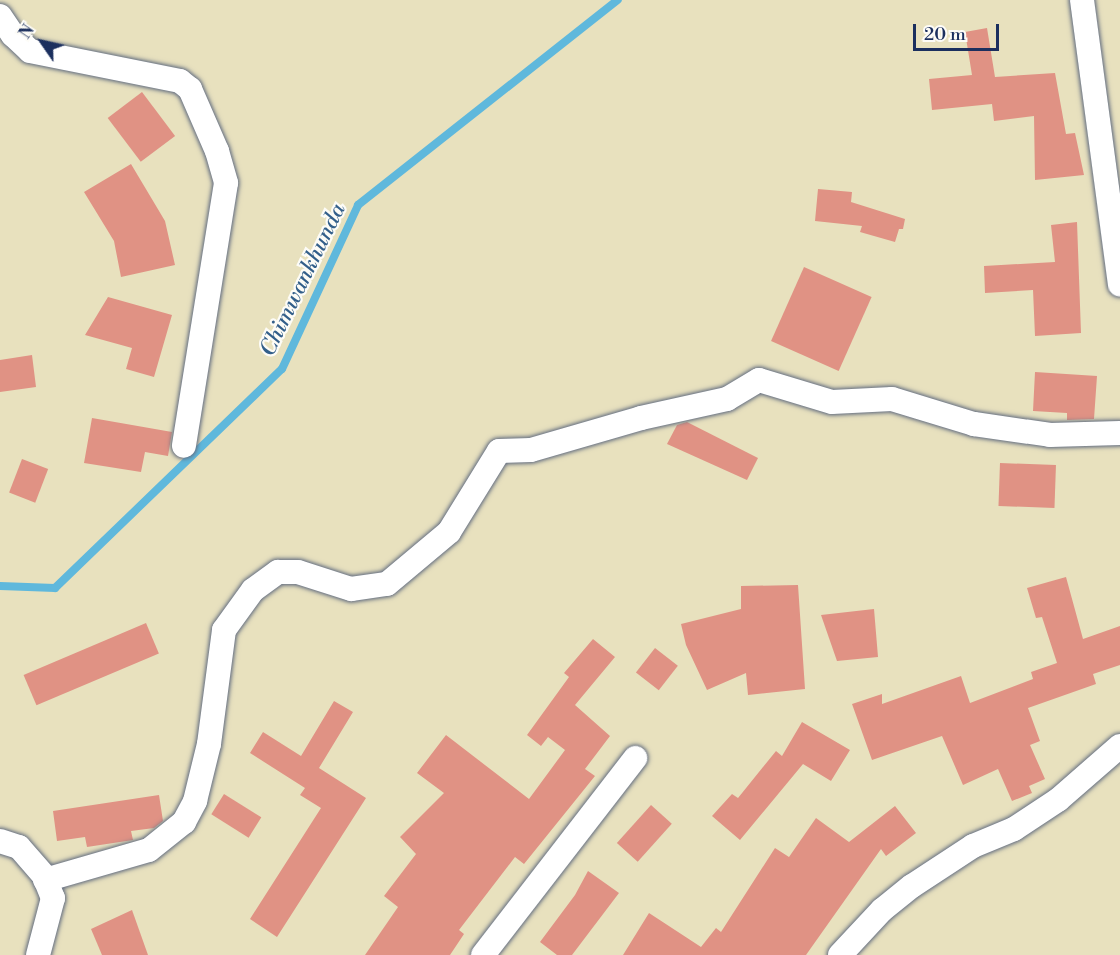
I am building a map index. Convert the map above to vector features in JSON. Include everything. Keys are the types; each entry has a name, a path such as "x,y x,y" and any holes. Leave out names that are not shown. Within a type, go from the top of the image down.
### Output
{"street":[{"path":"1082,0 1120,284"},
{"path":"0,16 13,35 30,51 180,81 190,89 217,151 226,183 184,446"},
{"path":"45,880 148,850 184,822 195,801 209,744 224,630 253,590 278,572 298,572 351,589 387,584 449,532 499,451 531,450 641,418 727,399 759,380 832,402 892,399 974,424 1050,435 1120,433"},
{"path":"840,955 882,910 912,886 973,846 1014,829 1058,800 1120,746"},
{"path":"483,955 634,758"},
{"path":"0,841 19,847 45,880 53,898 38,955"}],"building":[{"path":"987,28 995,77 1055,73 1066,134 1075,133 1084,175 1035,180 1034,116 994,121 992,104 932,110 929,79 972,75 965,32"},
{"path":"142,92 175,136 141,162 108,118"},
{"path":"131,164 165,221 175,265 121,277 114,241 84,192"},
{"path":"818,189 852,192 851,202 905,219 903,229 899,229 895,242 860,232 862,226 815,221"},
{"path":"1077,222 1081,333 1035,336 1033,290 985,293 984,266 1055,262 1051,225"},
{"path":"804,267 872,297 839,371 771,341"},
{"path":"108,297 172,315 154,377 126,369 132,348 85,335"},
{"path":"32,355 36,387 0,392 0,360"},
{"path":"1035,372 1097,376 1094,419 1067,420 1067,413 1033,411"},
{"path":"92,418 172,432 168,456 145,452 141,472 84,463"},
{"path":"687,422 758,458 747,480 667,444 677,425"},
{"path":"22,459 48,469 35,503 9,493"},
{"path":"1000,463 1056,465 1054,508 998,506"},
{"path":"1066,577 1083,639 1120,626 1120,665 1093,674 1096,684 1028,708 1040,741 1030,745 1045,779 1029,786 1032,793 1012,801 998,769 963,785 942,736 872,760 852,704 882,694 882,704 961,676 970,703 1033,679 1031,672 1057,663 1042,617 1036,618 1027,588"},
{"path":"798,585 805,689 748,695 746,673 707,690 686,645 681,624 741,609 741,586"},
{"path":"874,609 878,657 837,661 821,615"},
{"path":"146,623 159,653 36,705 24,675"},
{"path":"593,639 615,657 575,705 610,736 585,769 595,776 524,864 515,857 459,930 464,934 450,955 365,955 398,907 384,896 416,854 400,837 444,793 417,773 446,735 529,799 565,750 548,737 541,746 527,735 569,677 564,673"},
{"path":"655,648 678,666 659,690 636,672"},
{"path":"334,701 353,712 319,768 366,798 277,937 250,919 321,808 300,795 305,788 250,753 263,732 301,756"},
{"path":"802,722 850,750 831,781 803,764 740,840 712,816 732,794 738,798 776,751 782,756"},
{"path":"224,794 261,817 249,838 211,814"},
{"path":"159,795 163,821 154,828 131,831 133,840 87,847 85,837 57,841 53,811"},
{"path":"651,805 672,824 638,862 617,843"},
{"path":"895,806 916,833 886,856 881,849 806,955 623,955 649,913 701,947 716,928 721,932 775,848 789,857 816,818 849,842"},
{"path":"588,871 619,893 572,955 557,955 540,942 575,895"},
{"path":"132,910 148,955 102,955 91,929"}],"waterway":[{"name":"Chimwankhunda","path":"0,586 55,588 282,369 358,205 618,0"}]}
